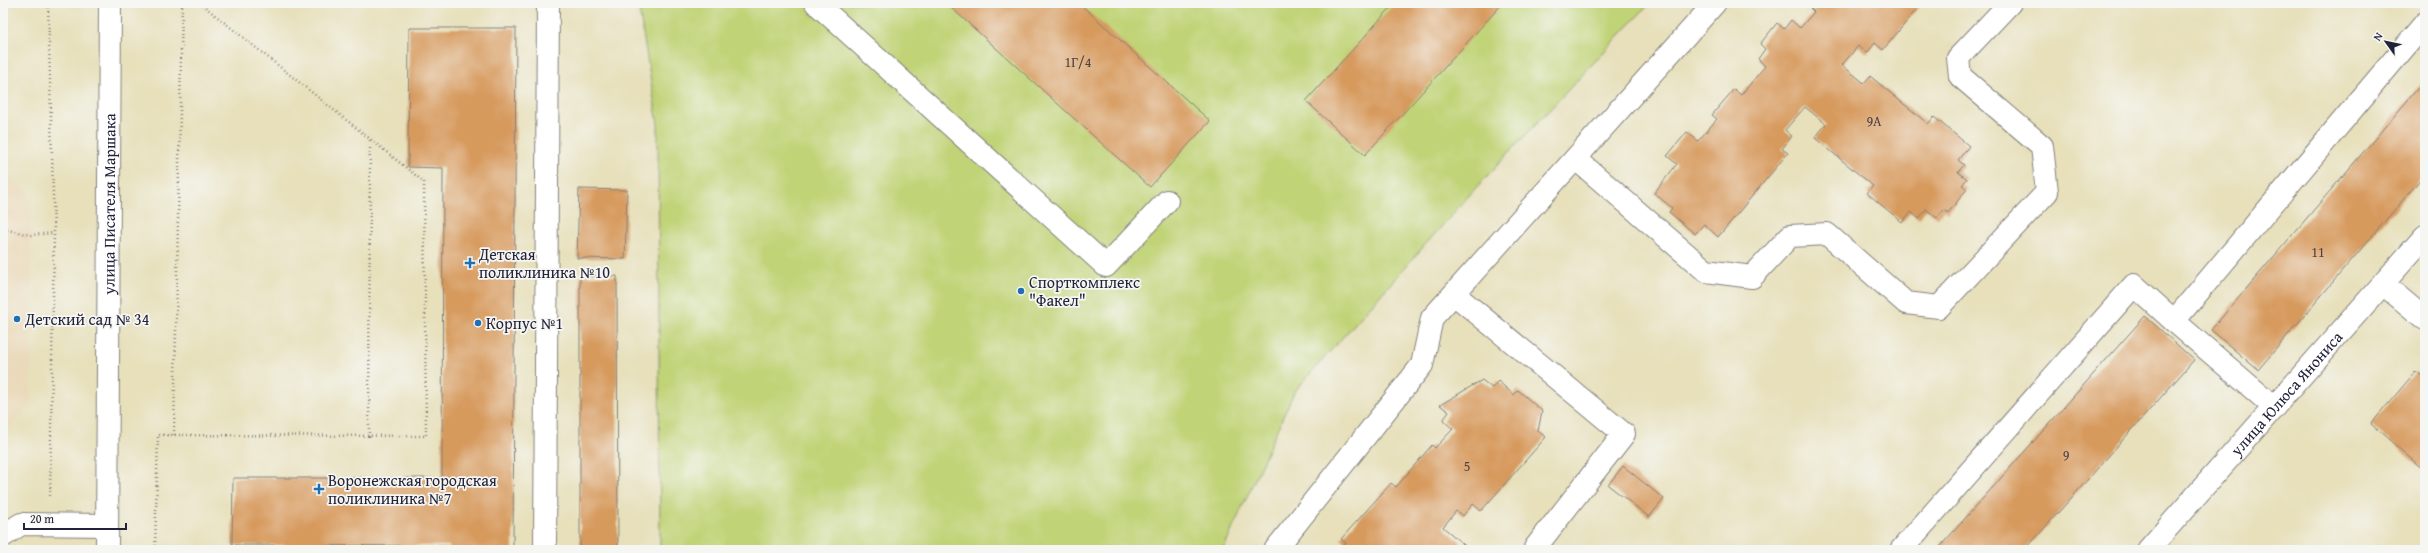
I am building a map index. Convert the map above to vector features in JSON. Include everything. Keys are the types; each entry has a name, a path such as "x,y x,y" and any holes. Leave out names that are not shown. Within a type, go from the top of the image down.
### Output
{"street":[{"name":"улица Писателя Маршака","path":"106,550 110,3"},
{"path":"545,550 548,3"},
{"path":"816,3 1106,266 1167,201"},
{"path":"1275,550 1422,365 1432,318 1715,3"},
{"path":"1576,159 1706,270 1752,277 1790,236 1827,234 1906,303 1939,307 2047,192 2042,146 1960,76 1958,58 2010,3"},
{"path":"2174,321 2425,23"},
{"name":"улица Юлюса Янониса","path":"2148,550 2425,236"},
{"path":"2383,284 2425,319"},
{"path":"1901,550 2134,285 2274,407"},
{"path":"1454,294 1624,434 1535,548"},
{"path":"3,536 21,524 107,525"}],"path":[{"path":"48,3 54,233 50,524"},
{"path":"174,436 182,3"},
{"path":"155,550 158,435 369,437 426,436 424,182 200,3"},
{"path":"369,437 370,139"},
{"path":"3,229 31,235 54,233"}],"shaded area":[{"name":"Детский сад № 34","path":"3,173 28,193 31,235 31,403 3,435"}],"green space":[{"name":"Спорткомплекс \"Факел\"","path":"638,3 1650,3 1474,190 1294,392 1223,550 660,550 658,124"}],"building":[{"path":"946,3 1079,3 1210,121 1150,187"},
{"path":"1395,3 1503,3 1365,155 1306,101"},
{"path":"1814,3 1922,3 1883,50 1875,43 1867,53 1858,46 1842,65 1864,83 1870,76 1928,124 1934,117 1969,146 1958,160 1964,165 1958,172 1967,179 1962,185 1967,189 1948,213 1944,210 1937,218 1926,209 1919,219 1911,212 1902,222 1867,193 1873,186 1815,138 1826,124 1805,107 1785,130 1792,136 1782,149 1788,153 1718,237 1704,224 1695,234 1669,212 1672,208 1654,193 1677,164 1667,156 1687,132 1698,141 1717,119 1712,115 1734,89 1741,95 1765,66 1758,59 1765,49 1760,44 1777,23 1784,29 1791,20 1800,28 1814,12 1810,8"},
{"name":"Корпус №1","path":"409,28 516,28 513,550 449,550 449,546 232,545 233,478 442,478 443,168 408,167"},
{"path":"2425,80 2425,174 2258,370 2211,330"},
{"path":"579,189 627,190 625,259 577,258"},
{"path":"580,276 617,276 618,550 580,550"},
{"path":"2145,316 2194,360 2025,550 1937,550"},
{"path":"2416,371 2425,379 2425,471 2371,424"},
{"path":"1482,380 1492,388 1498,381 1514,395 1518,390 1542,411 1538,431 1546,437 1481,511 1473,504 1463,516 1456,511 1443,527 1470,550 1340,550 1346,543 1341,539 1391,483 1396,487 1432,445 1435,448 1453,429 1443,420 1449,412 1440,405"},
{"path":"1623,466 1664,499 1649,517 1608,485"}],"place":[{"name":"Детская поликлиника №10","path":"470,263"},
{"name":"Спорткомплекс \"Факел\"","path":"1021,291"},
{"name":"Детский сад № 34","path":"17,319"},
{"name":"Корпус №1","path":"478,323"},
{"name":"Воронежская городская поликлиника №7","path":"319,489"}]}
